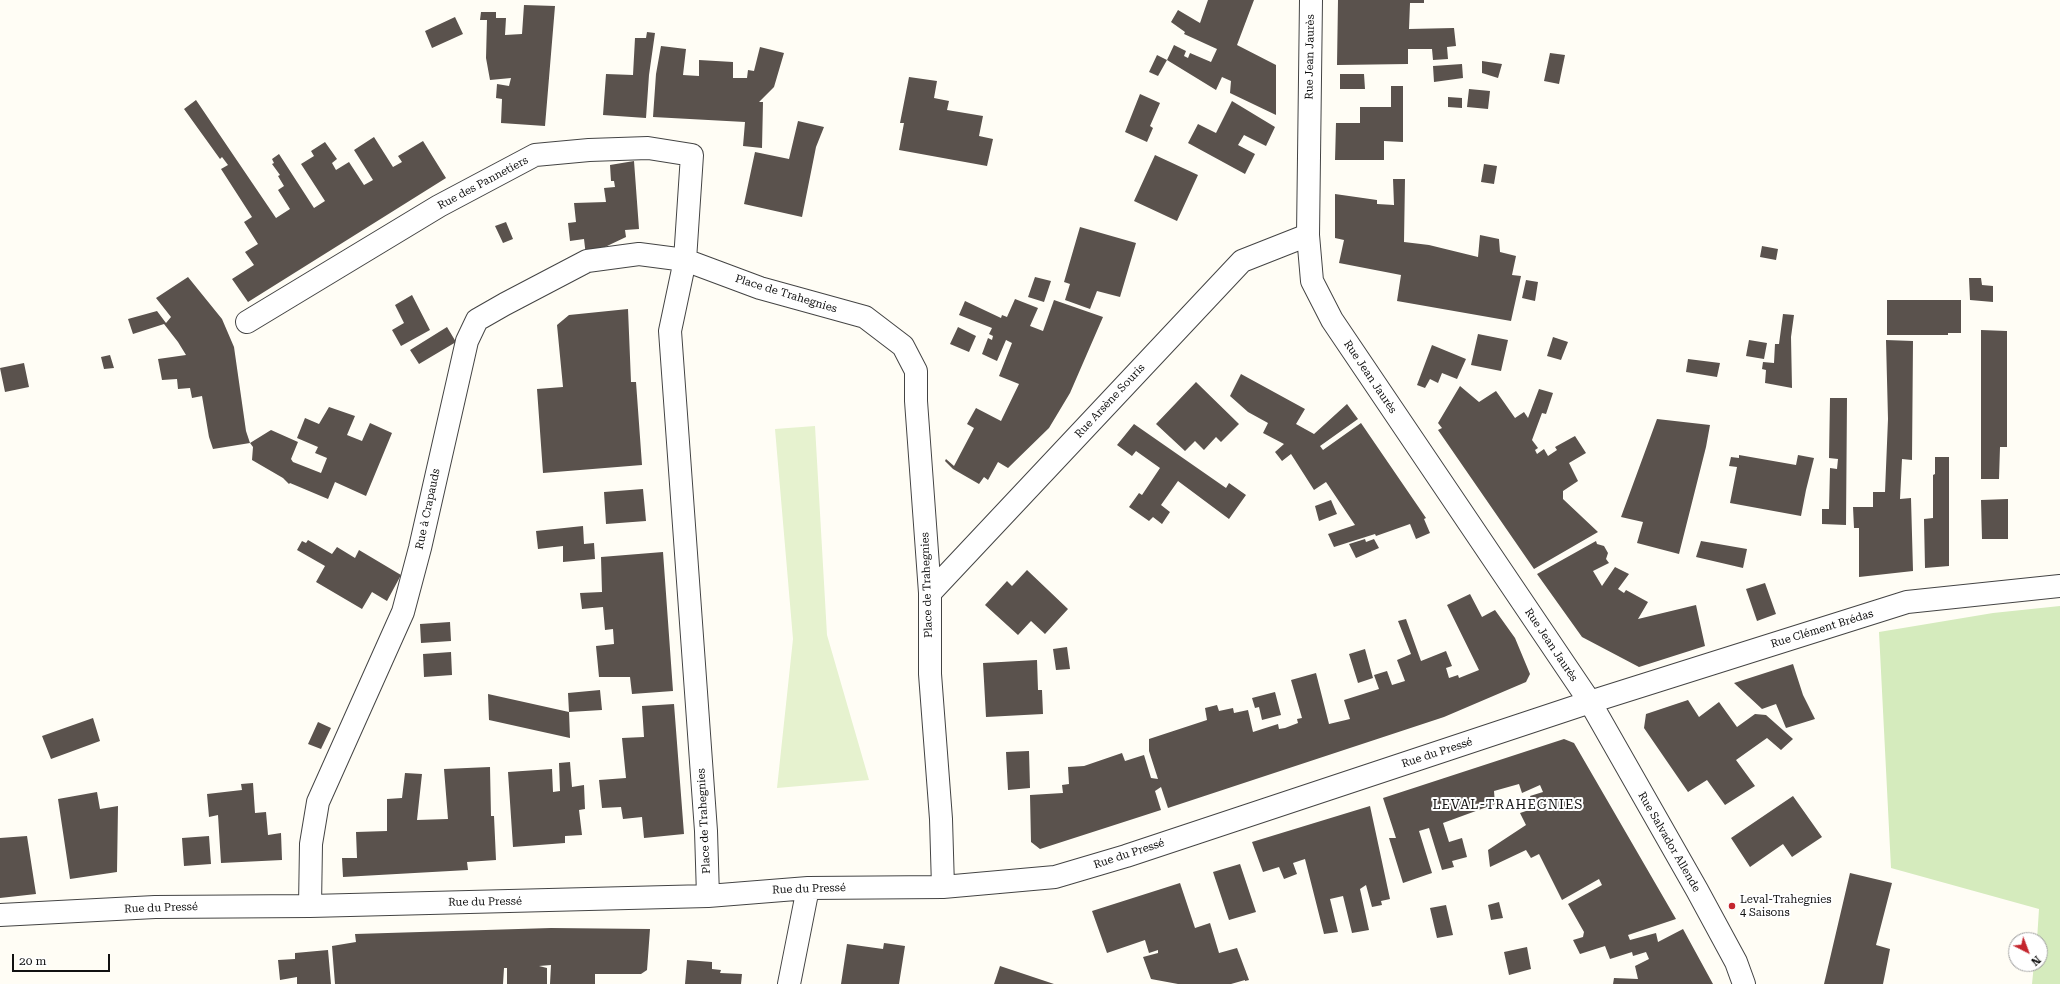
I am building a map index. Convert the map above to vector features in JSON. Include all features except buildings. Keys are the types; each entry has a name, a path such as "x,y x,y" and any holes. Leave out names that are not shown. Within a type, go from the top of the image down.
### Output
{"street":[{"name":"Rue Jean Jaurès","path":"1311,0 1308,235 1312,281 1332,320 1590,702"},
{"name":"Rue des Pannetiers","path":"247,322 440,206 535,155 589,150 648,148 692,155 685,260"},
{"name":"Rue Arsène Souris","path":"930,593 1242,261 1308,235"},
{"name":"Rue à Crapauds","path":"310,906 311,844 318,802 403,612 420,548 467,341 477,320 587,261 640,254 685,260"},
{"name":"Place de Trahegnies","path":"708,896 706,831 670,331 685,260 760,288 865,317 903,346 916,371 916,401 930,593 930,674 941,819 943,887"},
{"name":"Rue Clément Brédas","path":"1590,702 1907,602 2060,586"},
{"name":"Rue du Pressé","path":"0,915 155,907 310,906 708,896 808,888 943,887 1055,877 1134,854 1590,702"},
{"name":"Rue Salvador Allende","path":"1590,702 1736,962 1744,984"},
{"path":"789,984 808,888"}],"green space":[{"path":"815,426 827,635 869,780 777,788 793,639 775,429"},
{"path":"2060,606 2060,984 2032,984 2033,972 2048,972 2048,932 2038,932 2039,909 1891,868 1879,632 1993,613"}],"place":[{"name":"Leval-Trahegnies 4 Saisons","path":"1732,906"}],"district":[{"name":"LEVAL-TRAHEGNIES","path":"1508,805"}]}
